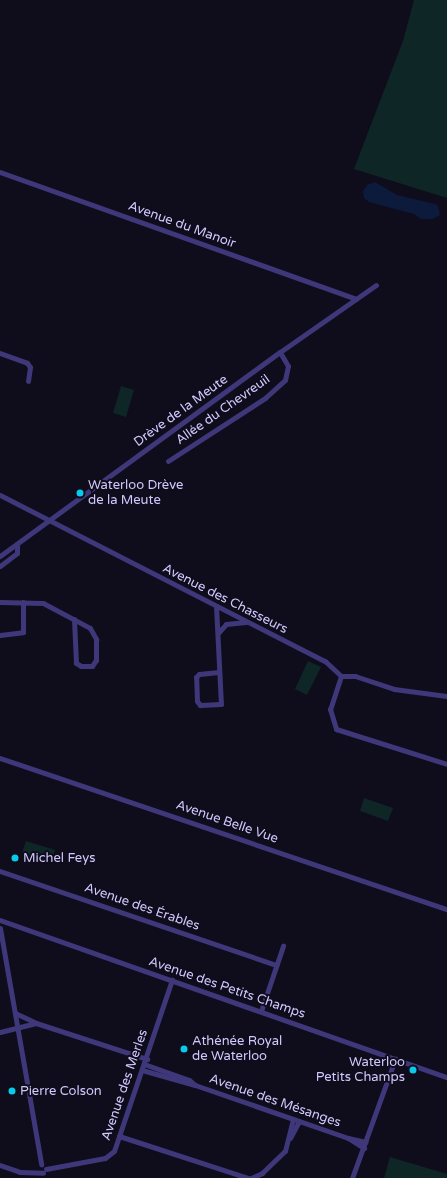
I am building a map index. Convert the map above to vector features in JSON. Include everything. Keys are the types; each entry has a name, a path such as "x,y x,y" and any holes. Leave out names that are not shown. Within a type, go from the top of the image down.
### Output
{"street":[{"name":"Avenue du Manoir","path":"0,172 356,299"},
{"name":"Drève de la Meute","path":"0,556 280,352 376,285"},
{"name":"Allée du Chevreuil","path":"168,462 265,398 285,380 288,366 280,352"},
{"path":"0,353 27,363 30,367 28,381"},
{"name":"Avenue des Chasseurs","path":"0,495 325,661 341,676"},
{"path":"0,566 17,553 17,544"},
{"path":"0,602 43,603 90,628 95,634 96,660 92,666 80,666 76,663 74,620"},
{"path":"0,635 23,632 23,602"},
{"path":"216,606 221,704 200,705 197,701 196,677 199,674 219,672"},
{"path":"218,634 226,624 247,622"},
{"path":"447,696 394,689 355,676 341,676 330,710 336,729 447,764"},
{"name":"Avenue Belle Vue","path":"0,758 447,909"},
{"name":"Avenue des Érables","path":"0,870 276,965"},
{"name":"Avenue des Petits Champs","path":"0,920 447,1077"},
{"path":"0,928 40,1164 43,1173"},
{"path":"261,1011 283,946"},
{"name":"Avenue des Merles","path":"0,1165 20,1172 43,1173 105,1158 114,1151 172,980"},
{"path":"15,1013 36,1023 146,1059"},
{"path":"0,1032 18,1029 36,1023"},
{"path":"352,1178 396,1059"},
{"name":"Avenue des Mésanges","path":"144,1064 189,1080 195,1085"},
{"name":"Avenue des Mésanges","path":"142,1070 195,1085 348,1138 366,1142"},
{"path":"290,1138 293,1119"},
{"path":"251,1178 274,1163 285,1151 299,1121"},
{"path":"119,1136 248,1178"},
{"name":"Avenue des Mésanges","path":"348,1138 364,1148"}],"green space":[{"path":"414,0 447,0 447,198 354,169 403,41"},
{"path":"121,386 134,390 126,417 113,413"},
{"path":"308,661 321,667 307,695 295,689"},
{"path":"364,798 393,808 388,821 360,811"},
{"path":"26,841 55,850 51,863 22,853"},
{"path":"390,1157 447,1174 447,1178 384,1178"}],"water":[{"path":"375,182 397,195 435,204 438,206 440,215 432,219 421,219 414,214 369,202 364,198 363,191 367,185"}],"place":[{"name":"Waterloo Drève de la Meute","path":"80,493"},
{"name":"Michel Feys","path":"15,858"},
{"name":"Athénée Royal de Waterloo","path":"184,1049"},
{"name":"Waterloo Petits Champs","path":"413,1070"},
{"name":"Pierre Colson","path":"12,1091"}]}
